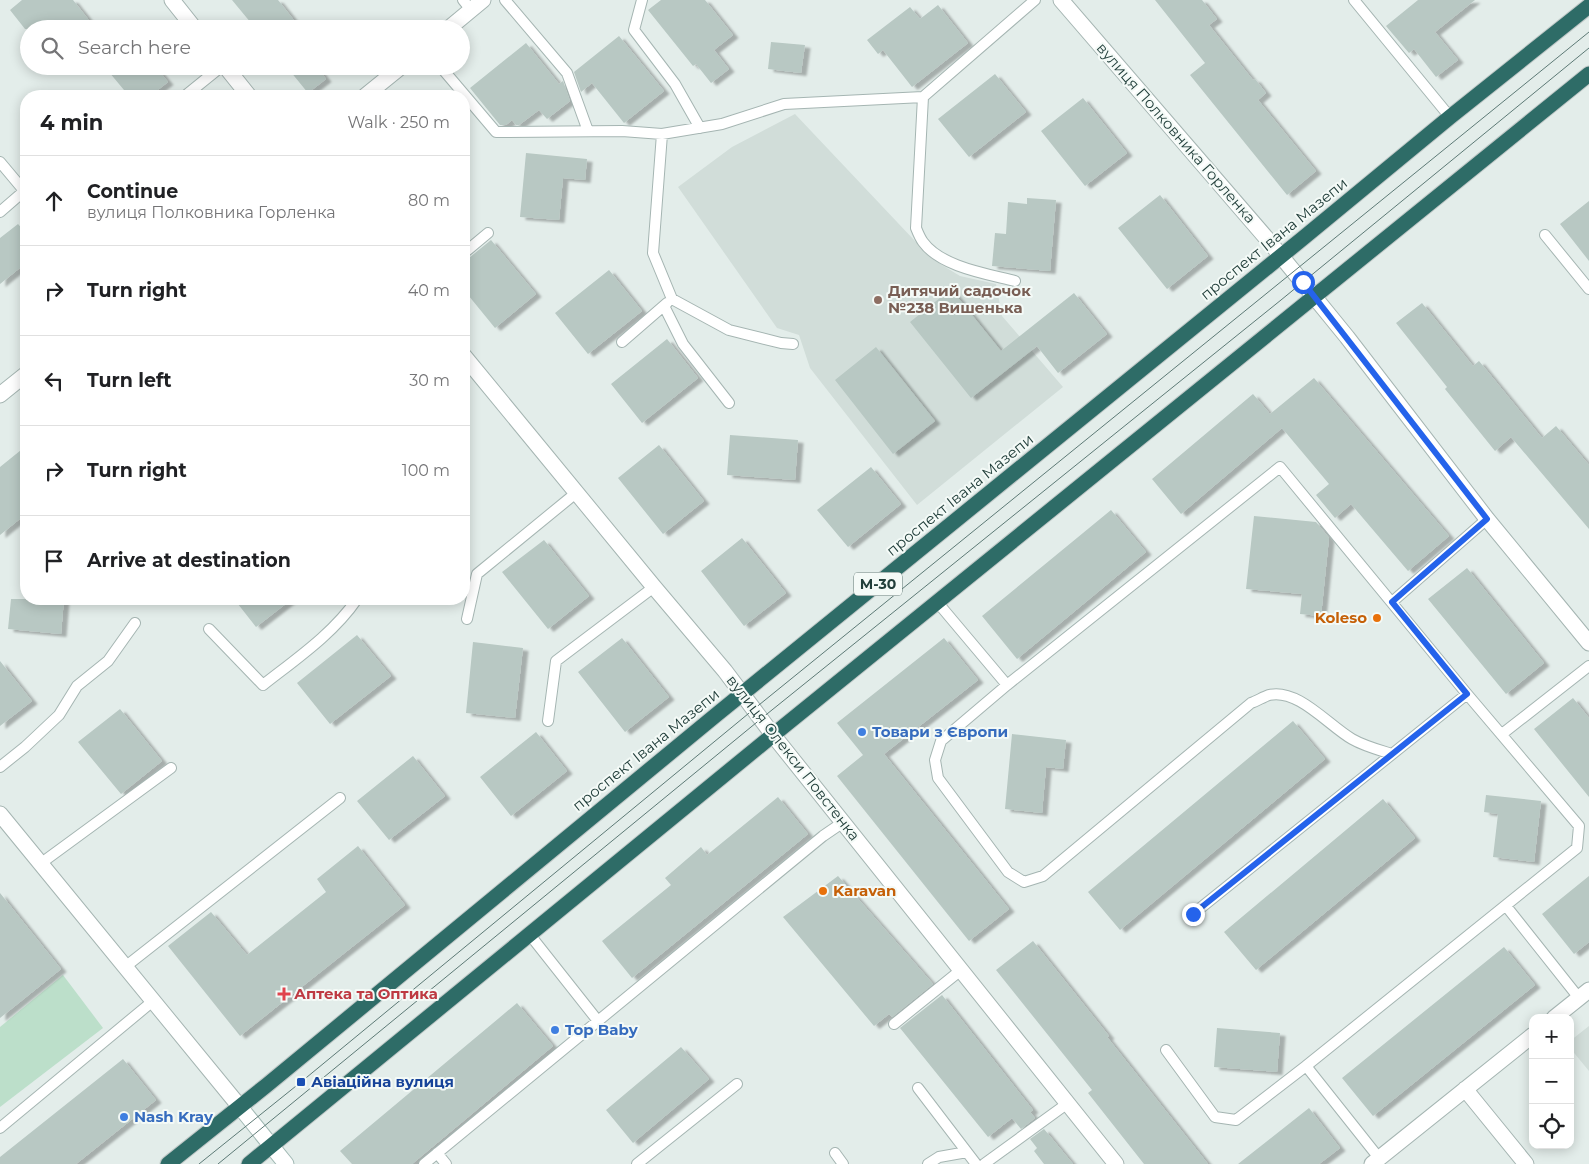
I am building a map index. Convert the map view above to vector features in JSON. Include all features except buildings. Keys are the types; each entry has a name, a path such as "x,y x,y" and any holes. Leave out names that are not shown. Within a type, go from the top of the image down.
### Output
{"highway":[{"name":"проспект Івана Мазепи","path":"168,1164 1450,117 1589,6"},
{"path":"249,1164 773,735 1589,74"}],"street":[{"path":"172,0 188,20"},
{"path":"455,20 467,5 483,0"},
{"name":"вулиця Полковника Горленка","path":"1062,0 1281,256 1487,519 1589,642"},
{"path":"231,75 244,90"},
{"path":"372,90 391,75"},
{"name":"вулиця Олекси Повстенка","path":"470,367 725,670 842,823 1116,1164"},
{"path":"0,395 20,379"},
{"path":"0,814 286,1164"},
{"path":"1559,1014 1584,994"},
{"path":"1376,1161 1529,1038"},
{"path":"1465,1089 1526,1164"}],"lane":[{"path":"505,0 567,73 588,131"},
{"path":"642,0 634,30 675,84 700,128"},
{"path":"470,101 496,132 622,131 662,134 722,124 784,104 923,97 1035,0"},
{"path":"1354,0 1450,117"},
{"path":"193,90 212,75"},
{"path":"448,75 460,90"},
{"path":"923,97 916,228 924,243 941,258 972,271 1016,281"},
{"path":"662,134 653,253 683,344 730,403"},
{"path":"0,162 20,186"},
{"path":"0,212 20,196"},
{"path":"470,248 488,233"},
{"path":"1545,235 1589,289"},
{"path":"622,342 668,303"},
{"path":"668,303 729,330 781,343 793,344"},
{"path":"1166,1050 1215,1117 1236,1120 1577,848 1579,826 1467,694 1280,467 1007,685 941,741 935,760 938,778 1008,872 1024,882 1043,876 1251,703 1270,695 1287,696 1314,709 1333,727 1353,740 1392,754"},
{"path":"467,619 477,574 576,492"},
{"path":"1392,602 1487,519"},
{"path":"548,721 556,661 654,587"},
{"path":"938,603 1007,685"},
{"path":"209,629 262,685 312,647 347,614 353,605"},
{"path":"0,767 25,747 59,715 77,686 108,661 135,624"},
{"path":"1502,734 1589,666"},
{"path":"1193,914 1467,694"},
{"path":"40,864 171,768"},
{"path":"125,967 340,798"},
{"path":"424,1164 808,848 842,823"},
{"path":"1506,906 1584,994"},
{"path":"530,935 598,1021"},
{"path":"894,1024 961,970"},
{"path":"0,1128 153,1001"},
{"path":"1306,1066 1376,1161"},
{"path":"637,1164 737,1084"},
{"path":"918,1088 976,1164"},
{"path":"984,1164 1068,1103"},
{"path":"928,1164 939,1157 967,1152"},
{"path":"437,1153 446,1164"},
{"path":"834,1153 843,1164"}],"shaded area":[{"name":"Дитячий садочок №238 Вишенька","path":"795,114 932,259 960,276 996,284 1002,316 1063,387 917,505 810,368 799,335 777,328 678,187 732,147"},
{"path":"1589,1026 1589,1071 1574,1053 1574,1038"}],"green space":[{"path":"63,975 103,1028 0,1107 0,1027"}],"tram line":[{"path":"199,1164 754,709 1589,32"},
{"path":"218,1164 762,718 1281,300 1589,48"}],"place":[{"name":"Дитячий садочок №238 Вишенька","path":"878,300"},
{"name":"Koleso","path":"1377,618"},
{"name":"Товари з Європи","path":"862,732"},
{"name":"Karavan","path":"823,891"},
{"name":"Аптека та Оптика","path":"284,994"},
{"name":"Top Baby","path":"555,1030"},
{"name":"Авіаційна вулиця","path":"301,1082"},
{"name":"Nash Kray","path":"124,1117"}],"route":[{"path":"1193,914 1467,694 1392,602 1487,519 1303,282"}]}
